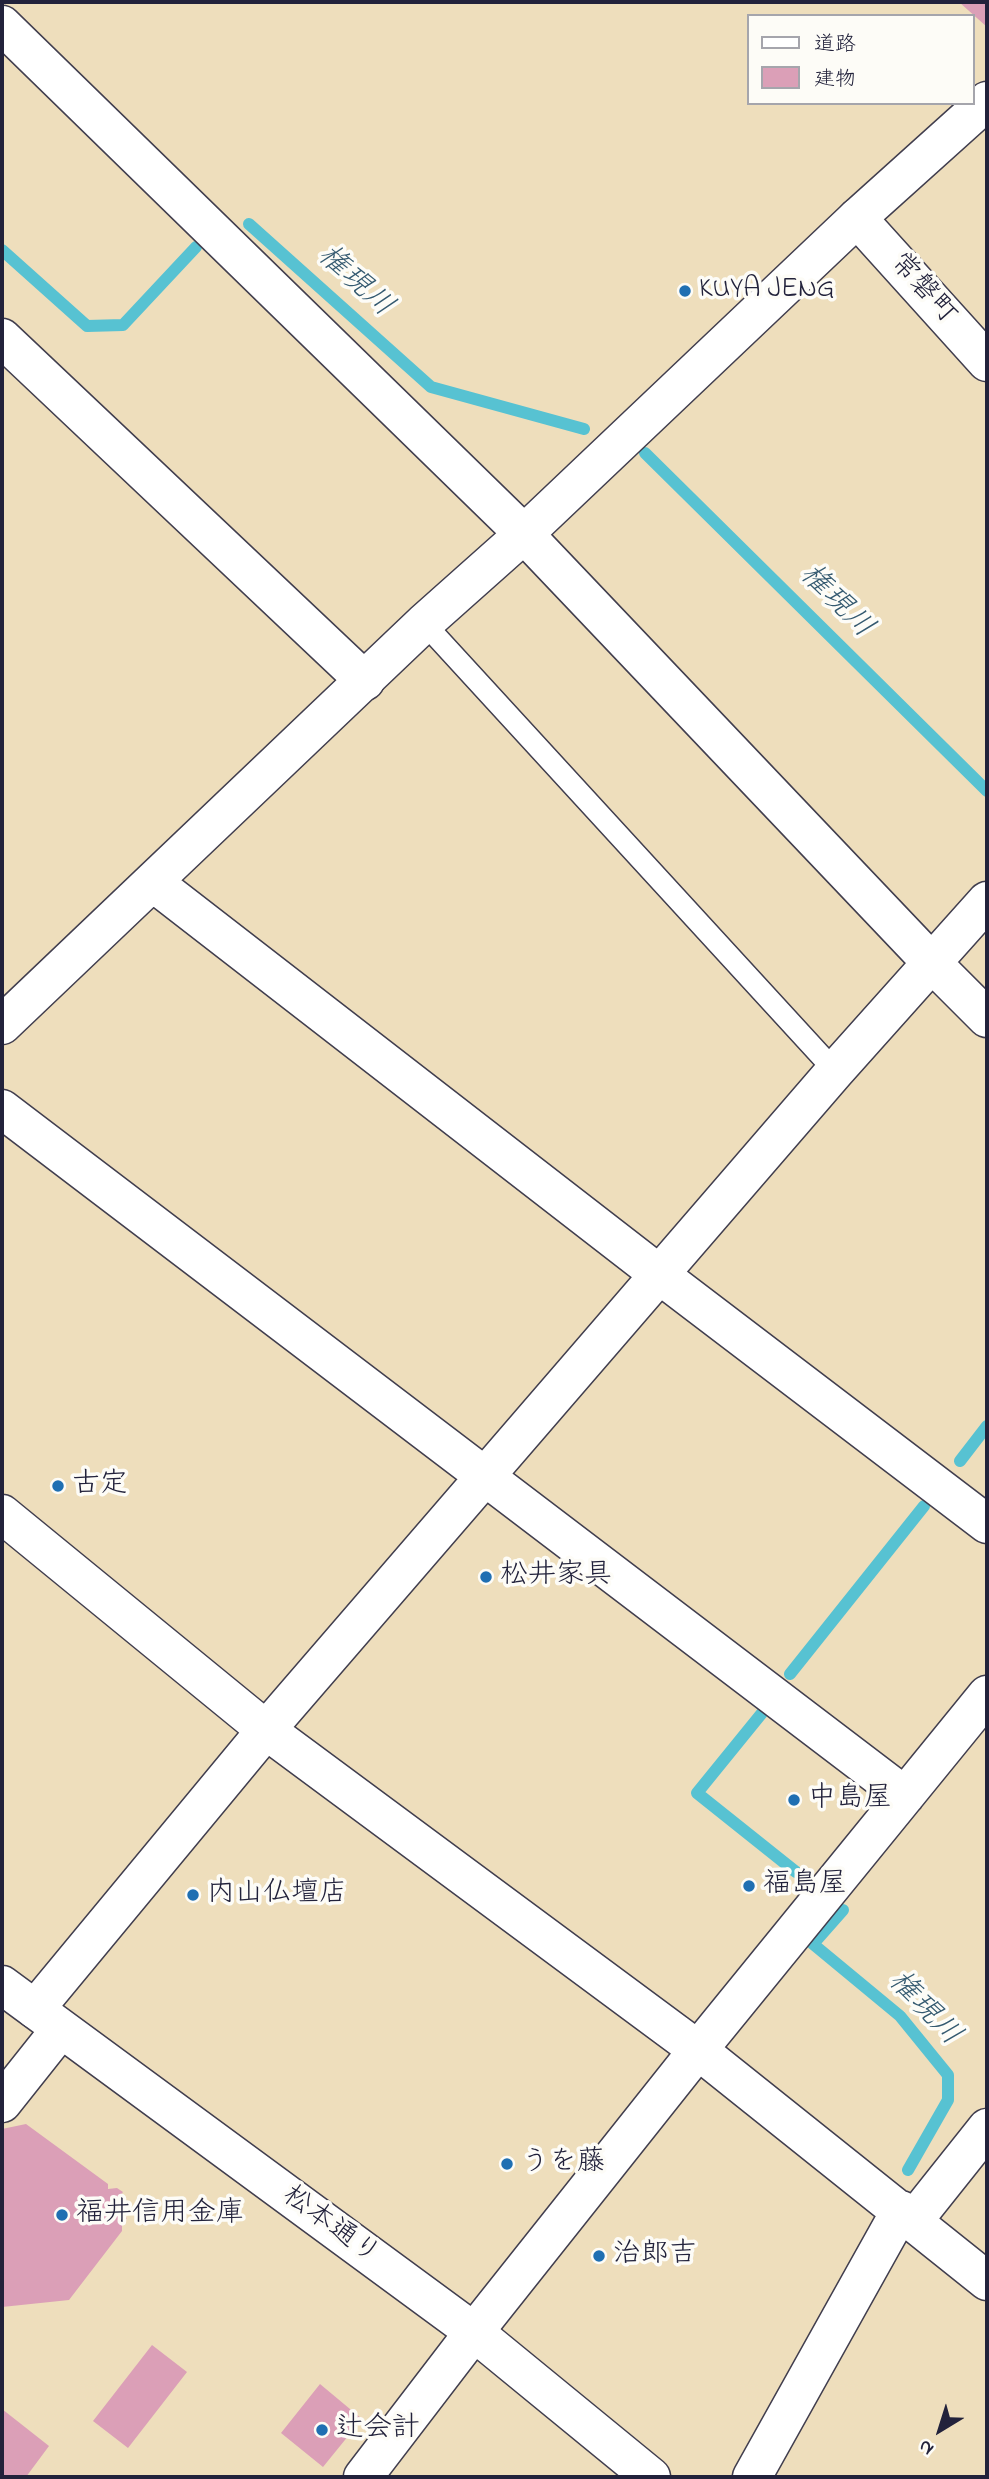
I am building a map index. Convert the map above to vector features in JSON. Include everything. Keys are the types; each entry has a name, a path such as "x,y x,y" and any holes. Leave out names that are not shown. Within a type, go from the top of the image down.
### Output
{"street":[{"path":"5,36 524,534 987,1018"},
{"path":"2,1025 424,623 524,534 857,218 987,101"},
{"name":"常磐町","path":"857,218 987,362"},
{"path":"2,338 365,681"},
{"path":"154,883 987,1524"},
{"path":"2,2103 48,2019 266,1730 835,1071 987,901"},
{"path":"2,1109 905,1796"},
{"path":"2,1514 266,1730 698,2050 987,2281"},
{"path":"363,2477 474,2332 698,2050 987,1695"},
{"name":"松本通り","path":"2,1985 474,2332 651,2477"},
{"path":"752,2477 907,2216 987,2128"}],"lane":[{"path":"424,623 835,1071"}],"building":[{"path":"959,2 987,2 987,27 975,14"},
{"name":"福井信用金庫","path":"26,2124 108,2184 108,2189 117,2188 123,2192 117,2200 117,2211 127,2218 122,2225 122,2231 69,2300 2,2307 2,2129"},
{"path":"152,2345 187,2372 128,2448 93,2421"},
{"path":"320,2384 362,2419 323,2467 281,2433"},
{"path":"2,2409 49,2446 26,2477 2,2477"}],"waterway":[{"name":"権現川","path":"249,224 431,387 584,429"},
{"path":"2,250 87,326 123,325 196,247"},
{"name":"権現川","path":"645,453 987,791"},
{"name":"権現川","path":"960,1461 987,1426"},
{"name":"権現川","path":"790,1674 924,1506"},
{"name":"権現川","path":"762,1713 697,1793 796,1872"},
{"name":"権現川","path":"843,1910 813,1944 900,2016 948,2075 948,2100 908,2170"}],"place":[{"name":"KUYA JENG","path":"685,291"},
{"name":"古定","path":"58,1486"},
{"name":"松井家具","path":"486,1577"},
{"name":"中島屋","path":"794,1800"},
{"name":"福島屋","path":"749,1886"},
{"name":"内山仏壇店","path":"193,1895"},
{"name":"うを藤","path":"507,2164"},
{"name":"福井信用金庫","path":"62,2215"},
{"name":"治郎吉","path":"599,2256"},
{"name":"辻会計","path":"322,2430"}]}
